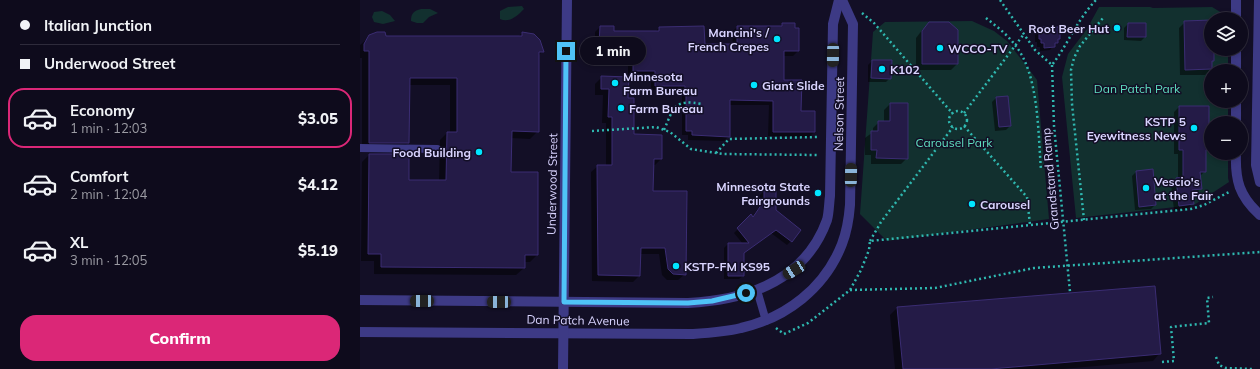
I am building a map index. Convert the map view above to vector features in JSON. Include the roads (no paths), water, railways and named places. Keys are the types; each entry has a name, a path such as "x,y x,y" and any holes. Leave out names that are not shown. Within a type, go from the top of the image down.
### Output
{"street":[{"name":"Underwood Street","path":"563,369 567,0"},
{"name":"Nelson Street","path":"775,281 794,270 806,256 818,240 827,218 830,196 833,24 838,0"},
{"name":"Nelson Street","path":"791,307 808,294 822,279 842,244 848,223 850,205 854,24 842,0"},
{"path":"1236,0 1236,12"},
{"path":"1259,0 1256,165 1260,182"},
{"path":"1236,160 1240,187 1246,200 1260,215"},
{"name":"Dan Patch Avenue","path":"360,300 688,303 712,301 757,290 775,281"},
{"name":"Dan Patch Avenue","path":"360,332 692,334 742,328 766,321 791,307"}],"lane":[{"path":"360,148 437,149"},
{"path":"757,290 766,321"}],"place":[{"name":"Root Beer Hut","path":"1117,28"},
{"name":"Mancini's / French Crepes","path":"777,39"},
{"name":"WCCO-TV","path":"940,48"},
{"name":"K102","path":"882,69"},
{"name":"Minnesota Farm Bureau","path":"615,83"},
{"name":"Giant Slide","path":"754,85"},
{"name":"Farm Bureau","path":"621,108"},
{"name":"KSTP 5 Eyewitness News","path":"1194,128"},
{"name":"Food Building","path":"479,152"},
{"name":"Vescio's at the Fair","path":"1146,188"},
{"name":"Minnesota State Fairgrounds","path":"818,193"},
{"name":"Carousel","path":"972,204"},
{"name":"KSTP-FM KS95","path":"676,266"}],"park label":[{"name":"Dan Patch Park","path":"1137,88"},
{"name":"Carousel Park","path":"954,142"}]}
